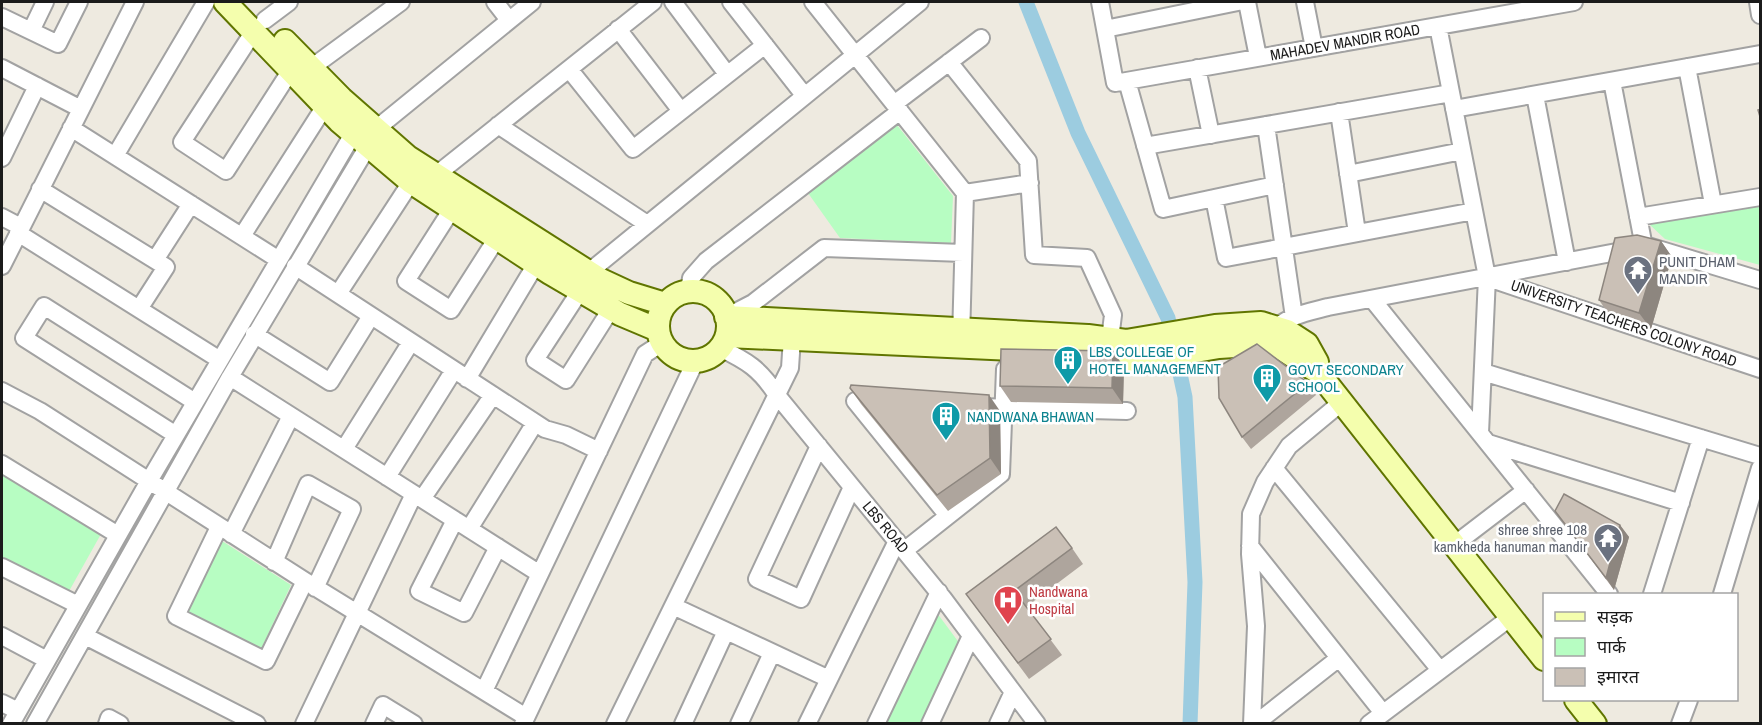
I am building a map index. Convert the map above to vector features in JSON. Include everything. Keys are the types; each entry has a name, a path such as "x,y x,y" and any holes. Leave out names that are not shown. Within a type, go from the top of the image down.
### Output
{"street":[{"path":"31,31 45,2"},
{"path":"2,17 58,44 79,2"},
{"path":"2,266 135,2"},
{"path":"116,156 206,2"},
{"path":"225,2 259,25 301,69 342,99 366,136 408,157 436,175 584,281 611,309 660,336 671,353 683,359 696,360 710,356 724,333 753,303 824,248 963,254"},
{"path":"246,2 259,25"},
{"path":"289,2 259,25 182,142 226,171 301,69 401,2"},
{"path":"495,2 509,20"},
{"path":"2,703 14,717 279,260 366,136 532,2"},
{"path":"436,175 653,2"},
{"path":"673,2 727,74"},
{"path":"730,2 804,95"},
{"path":"813,2 965,193 961,338"},
{"path":"1100,2 1105,29 1121,82 1145,146 1163,209 1275,185"},
{"path":"1105,29 1238,2"},
{"path":"1247,2 1258,57"},
{"path":"1305,2 1314,48"},
{"name":"MAHADEV MANDIR ROAD","path":"1121,82 1438,26 1520,6 1574,2"},
{"path":"1758,2 1761,15"},
{"path":"611,309 566,380 535,360 584,281 647,224 855,54 909,5"},
{"path":"1438,26 1487,277 1483,372 1484,438"},
{"path":"618,29 681,111"},
{"path":"689,291 691,278 706,261 981,38"},
{"path":"569,69 633,149 765,45"},
{"path":"1145,146 1339,112 1534,94 1761,54"},
{"path":"949,62 1028,161 1034,255 1087,258 1113,315 1122,347"},
{"path":"1687,67 1713,204"},
{"path":"1197,68 1211,135"},
{"path":"301,69 325,106 366,136 411,182 536,264 584,281 665,304"},
{"path":"4,75 37,86 81,109"},
{"path":"1612,81 1644,247"},
{"path":"2,158 37,86"},
{"path":"1534,94 1567,262"},
{"path":"242,236 325,106"},
{"path":"1339,112 1357,233"},
{"path":"498,125 647,224"},
{"path":"1266,125 1284,247 1278,329 1279,347 1318,372 1543,657"},
{"path":"71,128 279,260"},
{"path":"35,723 230,376 295,266 366,136"},
{"path":"1348,174 1462,152"},
{"path":"338,294 411,182"},
{"path":"965,193 1030,183"},
{"path":"40,189 166,267 139,309"},
{"path":"1638,217 1761,196"},
{"path":"1214,198 1226,258 1474,211"},
{"path":"154,260 191,204"},
{"path":"452,209 406,281 451,310 497,238"},
{"path":"2,217 220,360"},
{"path":"724,333 792,339 961,338 1006,348 1081,352 1217,337 1261,323 1278,329 1328,307 1648,246 1761,280"},
{"path":"387,477 536,264"},
{"path":"295,266 535,423 599,451"},
{"name":"UNIVERSITY TEACHERS COLONY ROAD","path":"1487,277 1761,369"},
{"path":"484,691 645,354 660,336 659,316 665,304 676,295 689,291 703,292 715,298 724,309 724,333"},
{"path":"1372,299 1608,593"},
{"path":"176,435 24,338 44,306 195,402"},
{"path":"254,334 330,382 371,316"},
{"path":"724,333 961,338 1122,347"},
{"name":"LBS ROAD","path":"724,333 741,358 764,375 776,394 939,592 1037,723"},
{"path":"615,723 790,368 792,339"},
{"path":"344,449 411,342"},
{"path":"807,723 901,546 948,516 1001,474 1006,348"},
{"path":"2,391 40,411 310,585 484,691 524,722 696,360"},
{"path":"1483,372 1761,456"},
{"path":"230,376 540,574"},
{"path":"304,723 418,497 493,395"},
{"path":"897,403 855,401 948,516"},
{"path":"1253,723 1256,626 1250,546 1251,514 1265,482 1289,446 1341,402"},
{"path":"956,406 1127,411"},
{"path":"274,562 308,484 352,508 266,661 176,616 291,416"},
{"path":"498,547 464,613 419,591 462,525 535,423"},
{"path":"1484,438 1681,503"},
{"path":"1652,593 1701,438"},
{"path":"819,446 757,579 801,599 852,487"},
{"path":"2,464 118,535"},
{"path":"1274,468 1440,670"},
{"path":"1722,593 1761,468"},
{"path":"1454,545 1526,490"},
{"path":"1250,546 1383,713"},
{"path":"2,567 78,605"},
{"path":"876,723 939,592"},
{"path":"673,606 829,680"},
{"path":"1369,723 1511,617"},
{"path":"683,723 726,631"},
{"path":"2,636 47,660"},
{"path":"85,636 257,723"},
{"path":"930,723 971,636"},
{"path":"739,723 772,652"},
{"path":"1253,723 1339,658"},
{"path":"998,723 1014,692"},
{"path":"1578,701 1595,723"},
{"path":"1680,723 1688,701"},
{"path":"374,723 383,705 414,723"},
{"path":"107,723 109,718 120,723"}],"green space":[{"path":"897,125 953,196 951,243 840,238 808,193"},
{"path":"1760,200 1760,265 1665,239 1649,224 1662,218"},
{"path":"2,473 101,534 68,593 2,561"},
{"path":"222,541 291,585 261,649 186,611"},
{"path":"937,613 960,644 922,723 886,721"}],"building":[{"path":"1637,235 1661,241 1639,313 1599,300 1615,238"},
{"name":"GOVT SECONDARY SCHOOL","path":"1257,344 1308,383 1242,437 1219,398 1218,367"},
{"path":"1001,349 1113,351 1112,388 1000,386"},
{"name":"NANDWANA BHAWAN","path":"851,385 989,395 990,458 937,495 850,388"},
{"name":"shree shree 108 kamkheda hanuman mandir","path":"1564,494 1620,525 1606,578 1555,511"},
{"path":"1056,527 1072,548 1014,591 1051,639 1018,663 966,594"}],"waterway":[{"path":"1026,2 1078,133 1168,318 1185,397 1195,582 1190,724"}],"place":[{"name":"PUNIT DHAM MANDIR","path":"1638,296"},
{"name":"LBS COLLEGE OF HOTEL MANAGEMENT","path":"1068,386"},
{"name":"GOVT SECONDARY SCHOOL","path":"1267,404"},
{"name":"NANDWANA BHAWAN","path":"946,442"},
{"name":"shree shree 108 kamkheda hanuman mandir","path":"1608,564"},
{"name":"Nandwana Hospital","path":"1008,626"}]}
